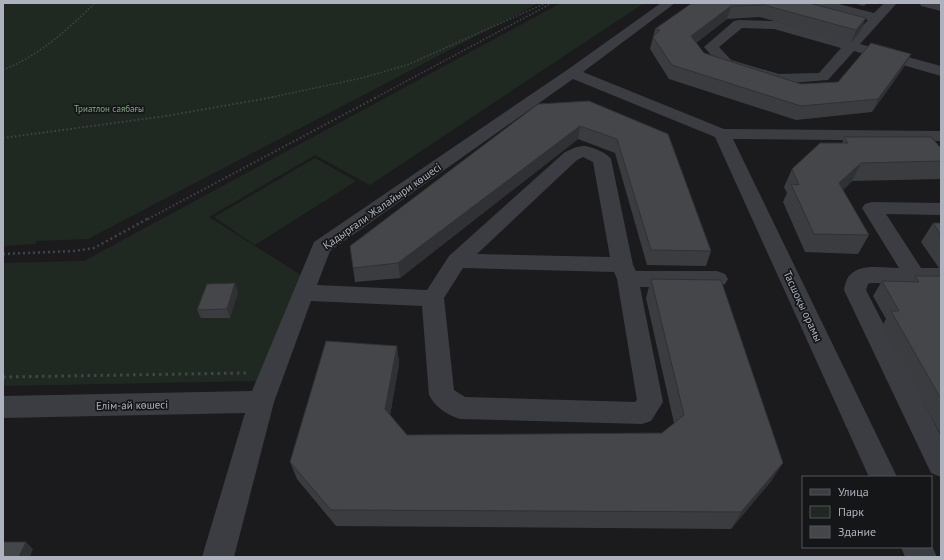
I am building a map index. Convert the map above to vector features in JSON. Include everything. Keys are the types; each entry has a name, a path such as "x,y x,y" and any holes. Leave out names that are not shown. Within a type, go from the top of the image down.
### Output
{"street":[{"name":"Қадырғали Жалайыри көшесі","path":"218,557 261,402 321,247 572,73 669,3"},
{"path":"820,3 877,18"},
{"path":"891,3 851,46 823,77 778,79 726,63 711,47 739,24 775,25 851,46 941,71"},
{"path":"926,3 941,7"},
{"path":"572,73 722,134 940,137"},
{"name":"Тасшоқы орамы","path":"722,134 883,476"},
{"path":"583,151 602,158 625,272 650,402 642,413 460,408 442,395 432,298 457,261 571,156 583,151"},
{"path":"915,276 872,208 941,209"},
{"path":"457,261 717,279"},
{"path":"941,276 867,275 858,280 855,290 941,464"},
{"path":"304,292 432,298"},
{"name":"Елім-ай көшесі","path":"3,407 261,402"},
{"path":"916,548 921,557"}],"path":[{"path":"3,70 29,58 49,46 95,3"},
{"path":"3,138 166,116 246,102 362,78 408,65 546,3"},
{"path":"3,254 74,251 94,248 552,3"},
{"path":"3,376 251,373"}],"green space":[{"name":"Триатлон саябағы","path":"3,3 539,3 88,239 37,241 35,244 3,246"},
{"path":"561,3 644,3 370,185 315,155 209,217 304,277 259,381 3,386 3,263 84,261"},
{"path":"315,158 356,181 255,245 214,217"}],"building":[{"path":"692,3 809,3 866,18 856,30 764,5 731,6 691,36 704,53 801,84 838,82 871,43 911,54 878,99 801,106 672,65 653,37 660,30 655,29"},
{"path":"589,101 668,134 711,251 651,250 617,139 580,126 398,263 353,268 350,246 538,104"},
{"path":"844,137 931,137 941,148 941,161 861,163 839,183 869,235 814,234 791,184 799,185 792,169 820,143 848,143"},
{"path":"933,223 941,223 941,235"},
{"path":"915,276 941,276 941,399 891,311 899,311 882,281 919,282"},
{"path":"651,279 721,280 783,463 741,512 331,510 290,462 326,341 397,346 385,409 407,435 662,433 684,415"},
{"path":"235,283 227,309 197,310 207,284"},
{"path":"3,542 26,542 19,557 3,557"}]}
